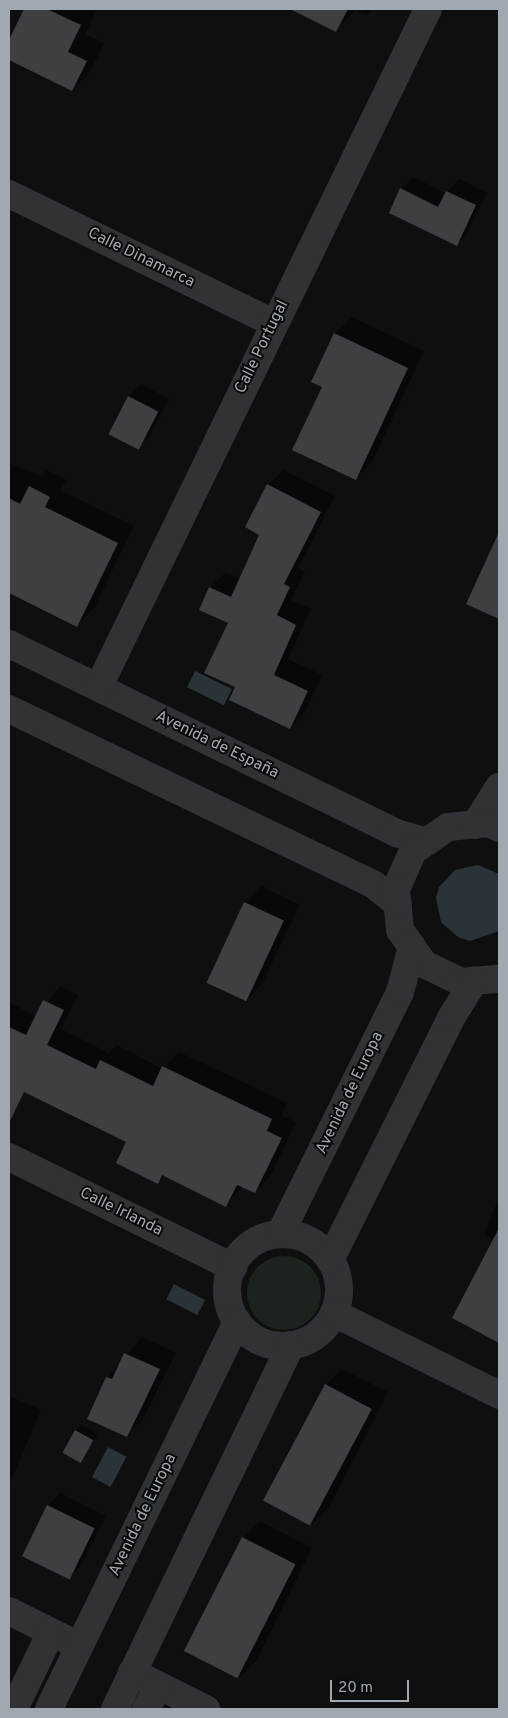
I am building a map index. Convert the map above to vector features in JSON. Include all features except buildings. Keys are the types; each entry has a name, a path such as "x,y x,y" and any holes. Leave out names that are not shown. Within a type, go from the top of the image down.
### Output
{"street":[{"name":"Calle Portugal","path":"99,686 428,9"},
{"name":"Calle Dinamarca","path":"9,194 274,323"},
{"name":"Avenida de España","path":"9,644 99,686 396,833 426,842"},
{"path":"9,709 373,884 398,904"},
{"path":"487,980 461,982 424,964 400,930 396,889 413,851 426,842 448,827 487,826 499,787"},
{"name":"Avenida de Europa","path":"280,1234 400,992 412,947"},
{"path":"330,1260 451,1018 487,980"},
{"name":"Calle Irlanda","path":"9,1157 233,1267"},
{"path":"293,1233 321,1246 330,1260 338,1270 340,1300 328,1327 303,1344 267,1344 246,1334 229,1310 226,1280 239,1253 264,1236 293,1233"},
{"path":"334,1313 499,1395"},
{"name":"Avenida de Europa","path":"49,1709 237,1321"},
{"path":"115,1709 291,1345"},
{"path":"9,1611 79,1647"},
{"path":"14,1709 51,1632"},
{"path":"132,1672 152,1698 206,1709"}],"shaded area":[{"path":"195,671 232,689 224,705 187,687"},
{"path":"478,865 499,874 499,931 470,941 458,937 441,922 436,898 439,887 455,870"},
{"path":"284,1256 305,1262 315,1272 321,1293 315,1314 305,1324 284,1330 263,1324 253,1314 247,1293 253,1272 263,1262"},
{"path":"174,1284 205,1300 197,1315 166,1299"},
{"path":"108,1447 127,1457 111,1487 92,1477"}]}
